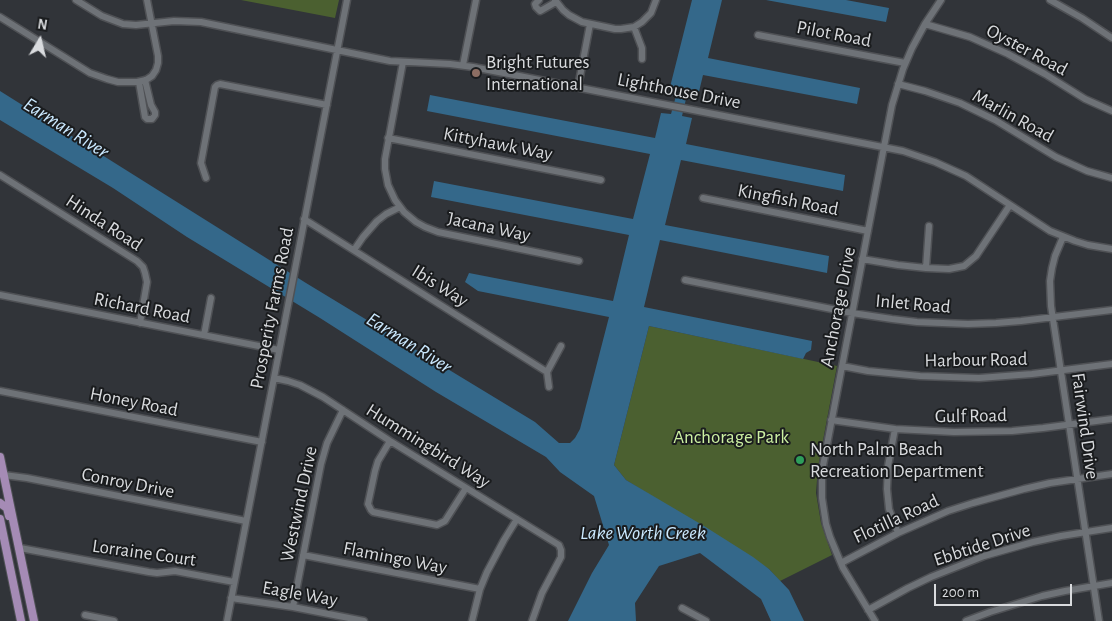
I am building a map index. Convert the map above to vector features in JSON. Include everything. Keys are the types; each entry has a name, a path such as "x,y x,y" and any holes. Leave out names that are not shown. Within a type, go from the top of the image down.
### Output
{"main road":[{"path":"0,457 33,621"},
{"path":"0,504 8,510 14,540 20,550"},
{"path":"0,519 21,621"},
{"path":"10,567 21,595 30,600"},
{"path":"17,602 28,608 33,621"}],"street":[{"name":"Lighthouse Drive","path":"76,0 102,16 117,22 136,25 174,21 201,22 374,58 403,62 463,65 884,146 919,156 951,169 980,185 1038,224 1063,237 1088,245 1112,249"},
{"path":"0,16 90,73 118,82 142,81 154,73 158,63 147,0"},
{"name":"Prosperity Farms Road","path":"227,621 347,0"},
{"path":"463,65 476,0"},
{"path":"539,0 535,4 537,10 540,11 555,1 570,16 582,22 614,29 634,26 646,18 654,7 656,0"},
{"name":"Anchorage Drive","path":"875,621 841,563 830,537 822,498 822,471 892,105 905,63 912,48 941,0"},
{"path":"1050,0 1112,38"},
{"path":"578,87 590,24"},
{"name":"Oyster Road","path":"925,24 970,38 1008,54 1045,74 1084,99 1112,111"},
{"path":"634,26 642,48 642,58"},
{"name":"Pilot Road","path":"758,35 905,63"},
{"path":"354,250 377,221 400,207 390,191 386,178 385,159 403,62"},
{"path":"142,81 155,112 152,119 145,117 142,81"},
{"path":"206,178 201,163 215,87 217,85 220,84 327,105"},
{"name":"Marlin Road","path":"898,84 960,103 995,120 1056,157 1087,171 1112,178"},
{"name":"Kittyhawk Way","path":"388,138 601,180"},
{"name":"Hinda Road","path":"0,175 137,261 143,267 147,282 140,323"},
{"name":"Kingfish Road","path":"703,198 868,231"},
{"path":"862,259 926,268 953,269 964,266 976,256 1010,205"},
{"name":"Jacana Way","path":"400,207 416,222 438,232 580,261"},
{"name":"Ibis Way","path":"304,219 547,372"},
{"path":"926,268 929,226"},
{"name":"Fairwind Drive","path":"1063,237 1055,256 1050,281 1051,299 1099,621"},
{"name":"Inlet Road","path":"684,280 852,313 892,319 943,323 996,323 1112,310"},
{"name":"Richard Road","path":"0,295 279,350"},
{"path":"204,335 211,298"},
{"path":"548,386 547,372 561,346"},
{"name":"Harbour Road","path":"842,366 894,374 950,378 1005,377 1112,364"},
{"name":"Hummingbird Way","path":"274,378 300,385 323,397 556,544 561,550 561,557 542,593 532,621"},
{"name":"Honey Road","path":"0,391 262,442"},
{"name":"Westwind Drive","path":"293,607 323,455 343,410"},
{"name":"Gulf Road","path":"831,420 896,429 936,432 981,432 1012,431 1112,419"},
{"path":"896,429 888,466 886,489 889,509 898,532"},
{"path":"390,440 378,461 375,471 368,504 374,512 437,525 445,521 466,488"},
{"name":"Flotilla Road","path":"841,563 898,532 948,511 1024,488 1112,474"},
{"name":"Conroy Drive","path":"4,475 246,521"},
{"path":"472,621 480,589 495,556 518,519"},
{"name":"Ebbtide Drive","path":"868,610 931,577 984,556 1033,542 1112,528"},
{"name":"Lorraine Court","path":"20,550 149,572 175,571 234,582"},
{"name":"Flamingo Way","path":"303,555 480,589"},
{"path":"966,621 1018,602 1049,594 1112,583"},
{"name":"Eagle Way","path":"231,598 293,607 364,621"},
{"path":"682,608 706,621"},
{"path":"85,615 100,620 114,621"}],"green space":[{"path":"241,0 339,0 335,18"},
{"name":"Anchorage Park","path":"649,326 837,366 818,467 816,493 821,523 832,555 780,581 769,569 626,480 614,465"}],"water":[{"name":"Lake Worth Creek","path":"692,0 722,0 708,58 860,88 857,104 703,75 697,100 686,99 682,116 692,118 686,144 845,175 843,191 681,160 665,225 829,256 827,273 660,240 644,307 812,341 811,350 806,353 803,359 649,326 614,465 626,480 704,526 769,569 789,590 804,621 771,621 761,599 700,553 659,566 635,603 636,621 568,621 592,573 609,545 594,496 560,472 546,457 436,392 320,318 187,237 113,188 0,120 0,91 306,283 535,422 559,443 570,443 580,429 609,317 478,291 465,282 469,273 613,301 629,235 431,197 434,181 633,219 650,154 427,111 430,95 655,138 661,113 671,114 676,96 668,95"},
{"path":"766,0 846,0 889,8 886,22"}],"place":[{"name":"Bright Futures International","path":"476,73"},
{"name":"North Palm Beach Recreation Department","path":"800,460"}],"water label":[{"name":"Earman River","path":"66,128"},
{"name":"Earman River","path":"409,343"}]}
